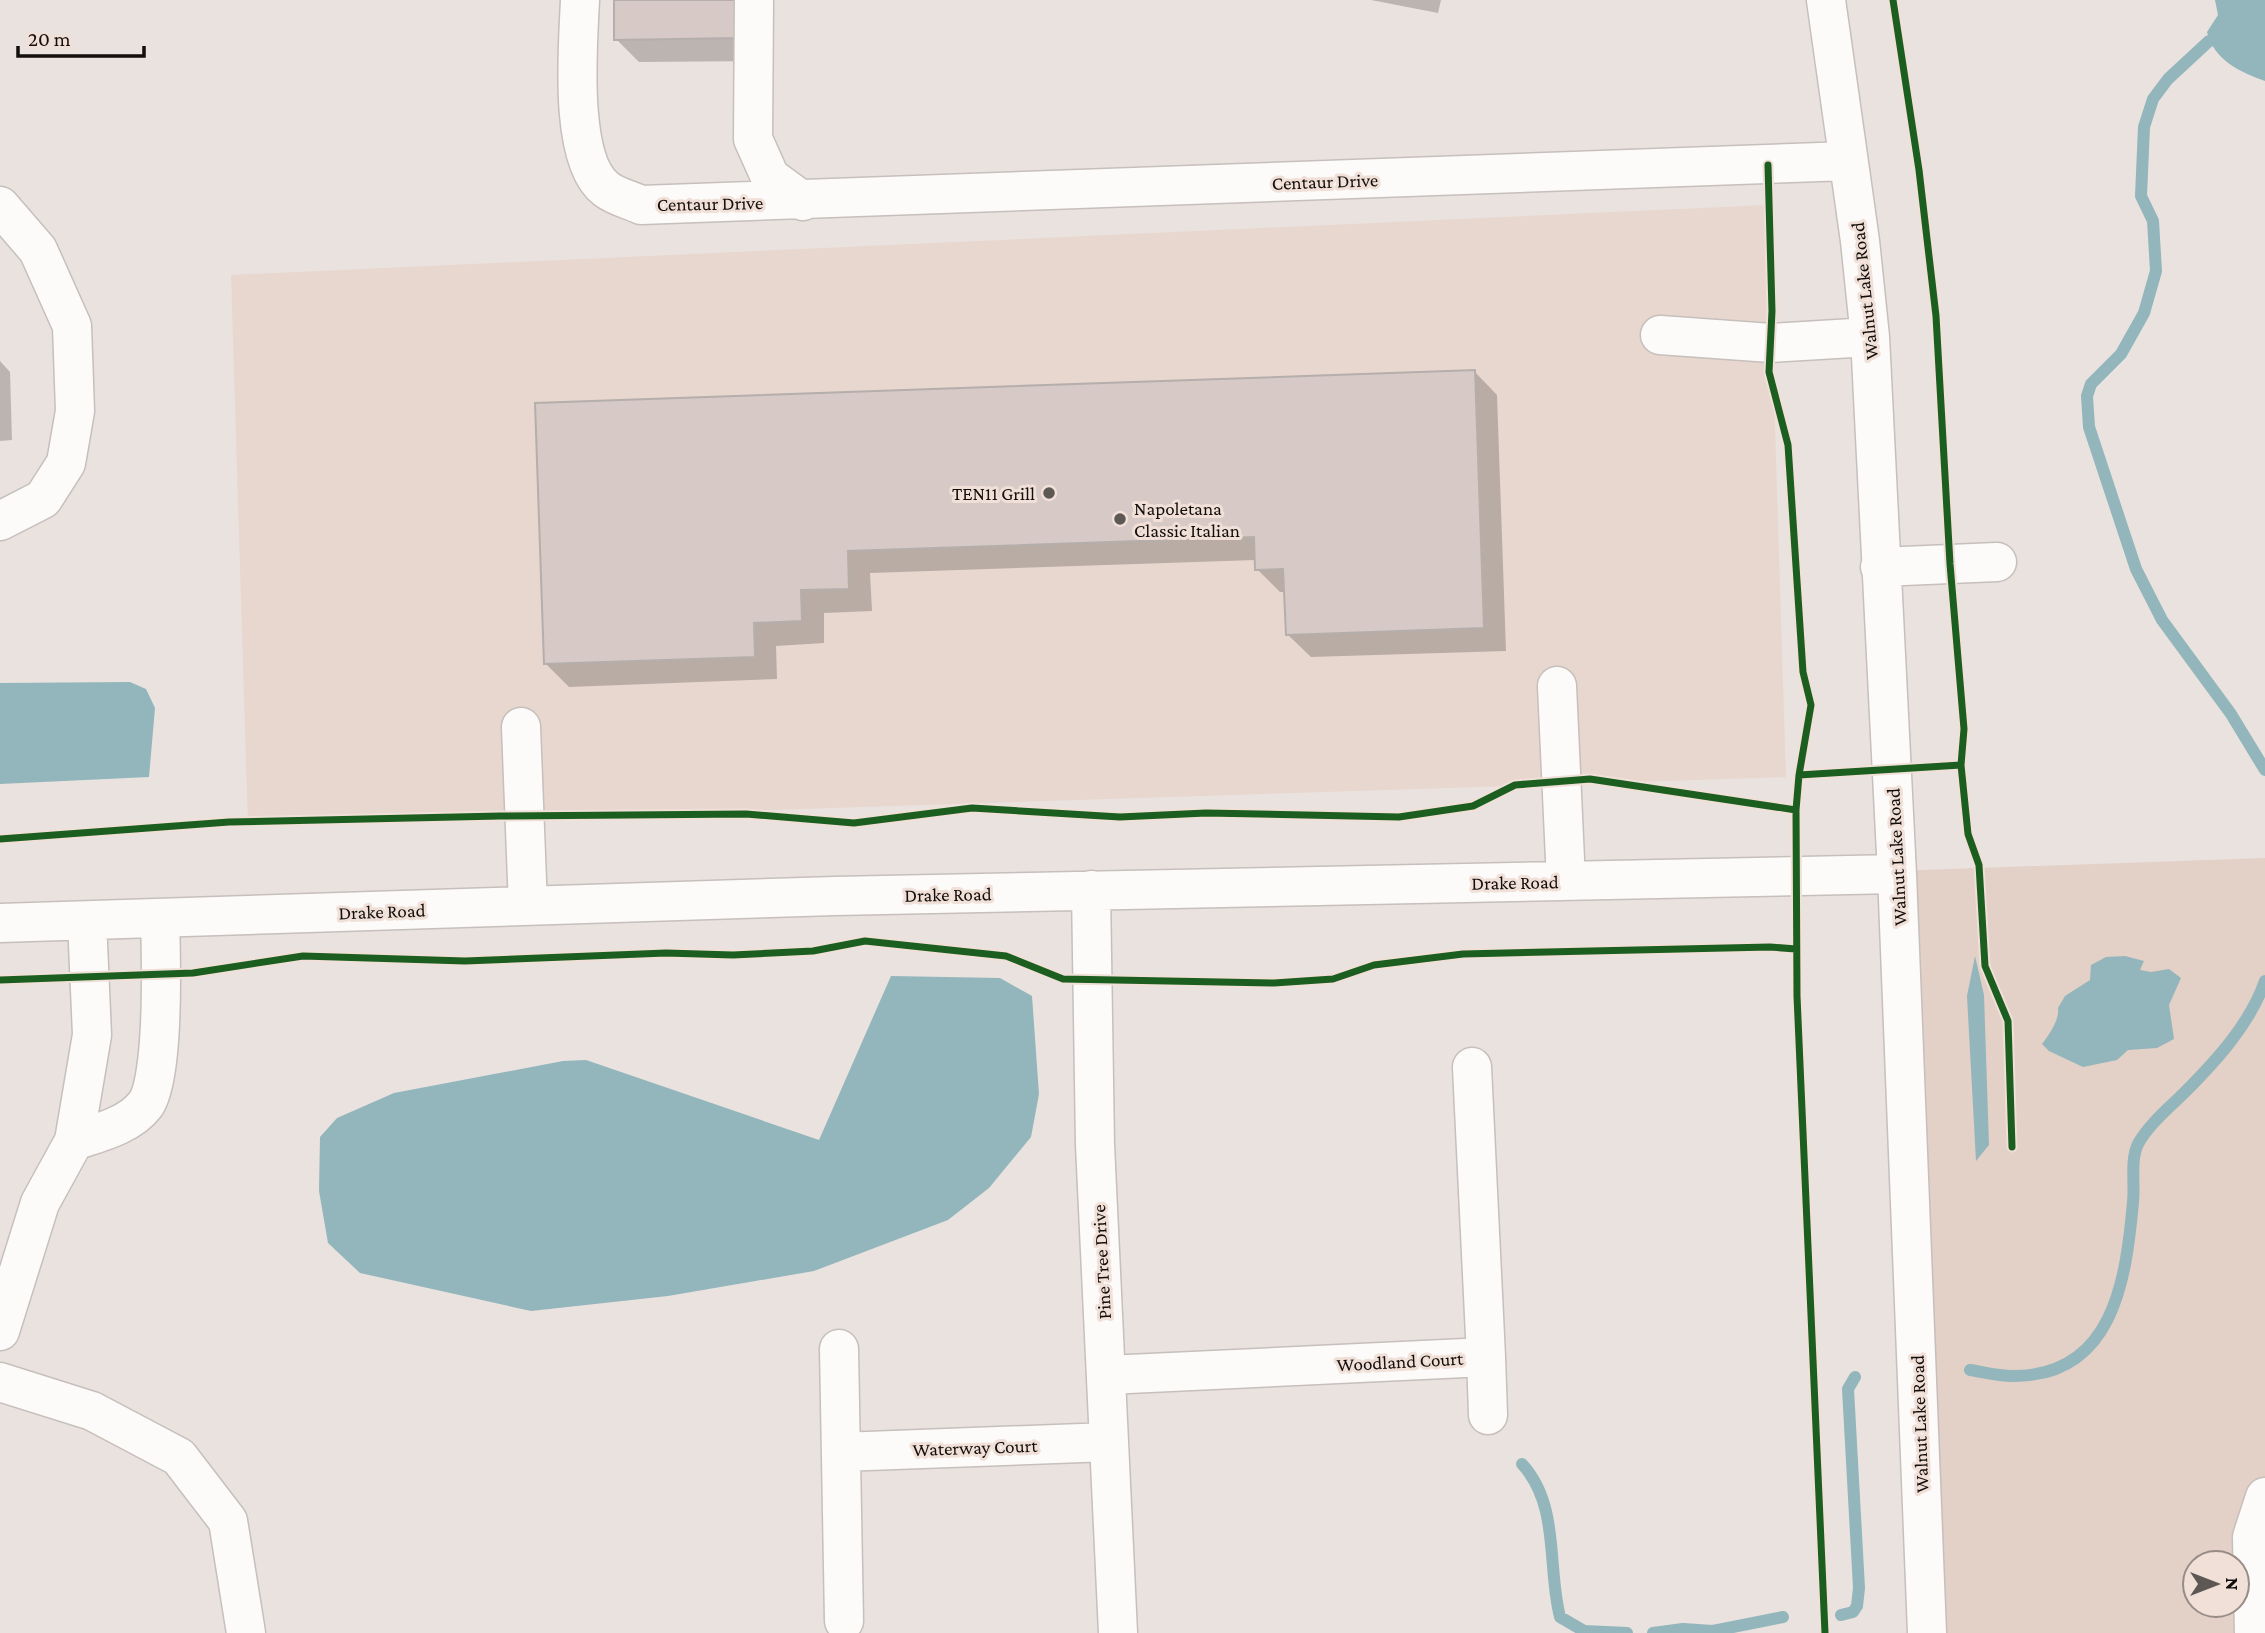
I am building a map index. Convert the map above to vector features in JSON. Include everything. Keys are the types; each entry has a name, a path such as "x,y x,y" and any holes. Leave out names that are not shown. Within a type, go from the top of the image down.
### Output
{"street":[{"name":"Centaur Drive","path":"580,0 577,66 583,134 590,169 606,190 641,205 1848,161"},
{"name":"Centaur Drive","path":"754,0 753,139 771,177 803,201"},
{"name":"Walnut Lake Road","path":"1826,0 1870,337 1897,874 1927,1633"},
{"path":"0,206 38,250 72,326 75,411 66,463 43,499 0,521"},
{"path":"1660,335 1771,343 1870,337"},
{"path":"1880,567 1997,562"},
{"path":"1557,687 1566,881"},
{"path":"521,727 528,906"},
{"name":"Drake Road","path":"0,923 1091,890 1897,874"},
{"name":"Pine Tree Drive","path":"1091,890 1095,1145 1118,1633"},
{"path":"74,1141 119,1125 146,1104 157,1061 160,918"},
{"path":"0,1331 40,1203 74,1141 92,1035 87,921"},
{"name":"Woodland Court","path":"1107,1375 1486,1357 1472,1067"},
{"path":"839,1349 845,1621"},
{"path":"1486,1357 1488,1415"},
{"path":"0,1382 92,1411 178,1457 228,1521 246,1633"},
{"name":"Waterway Court","path":"841,1452 1108,1441"},
{"path":"2254,1633 2252,1537 2265,1497"}],"shaded area":[{"path":"1768,205 1786,777 248,827 231,275"},
{"path":"2265,858 2265,1633 1929,1633 1894,871"}],"water":[{"path":"2215,0 2265,0 2265,81 2229,64 2210,42 2207,32 2218,15"},
{"path":"130,682 146,689 155,708 149,777 0,784 0,683"},
{"path":"1975,956 1984,995 1989,1145 1976,1161 1967,996"},
{"path":"2125,956 2144,961 2140,970 2151,972 2169,969 2181,978 2169,1005 2174,1039 2157,1048 2128,1050 2117,1060 2083,1067 2049,1051 2042,1044 2053,1027 2058,1008 2065,996 2090,980 2091,965 2106,957"},
{"path":"891,976 1000,978 1032,996 1039,1094 1031,1137 989,1188 948,1220 814,1271 668,1296 531,1311 360,1273 328,1243 319,1191 320,1137 337,1118 394,1093 563,1061 586,1060 819,1140"}],"building":[{"path":"614,0 740,0 740,38 614,40"},
{"path":"1475,370 1484,628 1286,635 1283,569 1255,570 1254,537 848,551 849,589 801,590 802,621 754,623 755,657 544,664 535,403"}],"waterway":[{"path":"2209,41 2168,79 2153,99 2144,127 2141,196 2153,221 2156,271 2144,313 2121,354 2091,384 2087,396 2089,427 2136,569 2162,620 2231,714 2265,770"},
{"path":"1970,1370 2012,1376 2046,1372 2073,1360 2093,1342 2108,1319 2125,1263 2133,1202 2134,1157 2138,1144 2153,1123 2197,1080 2231,1041 2251,1012 2265,981"},
{"path":"1841,1615 1853,1612 1857,1606 1859,1588 1848,1389 1855,1377"},
{"path":"1522,1464 1534,1480 1547,1517 1560,1617 1584,1631 1627,1633"},
{"path":"1653,1633 1683,1629 1713,1631 1783,1617"}],"cycle path":[{"path":"1893,0 1919,170 1936,316 1950,564 1964,729 1961,765 1968,834 1979,865 1985,966 2008,1021 2012,1147"},
{"path":"1768,165 1772,311 1769,372 1788,445 1803,672 1811,705 1799,775"},
{"path":"0,839 229,822 500,816 746,814 854,823 972,808 1120,817 1206,813 1399,817 1473,806 1515,785 1590,779 1796,810 1799,775 1961,765"},
{"path":"1796,810 1797,996 1825,1633"},
{"path":"0,980 193,973 303,956 465,961 666,953 733,955 813,951 865,941 1006,956 1063,979 1274,983 1333,979 1374,965 1463,954 1770,947 1796,949"}],"place":[{"name":"TEN11 Grill","path":"1049,493"},
{"name":"Napoletana Classic Italian","path":"1120,519"}]}
